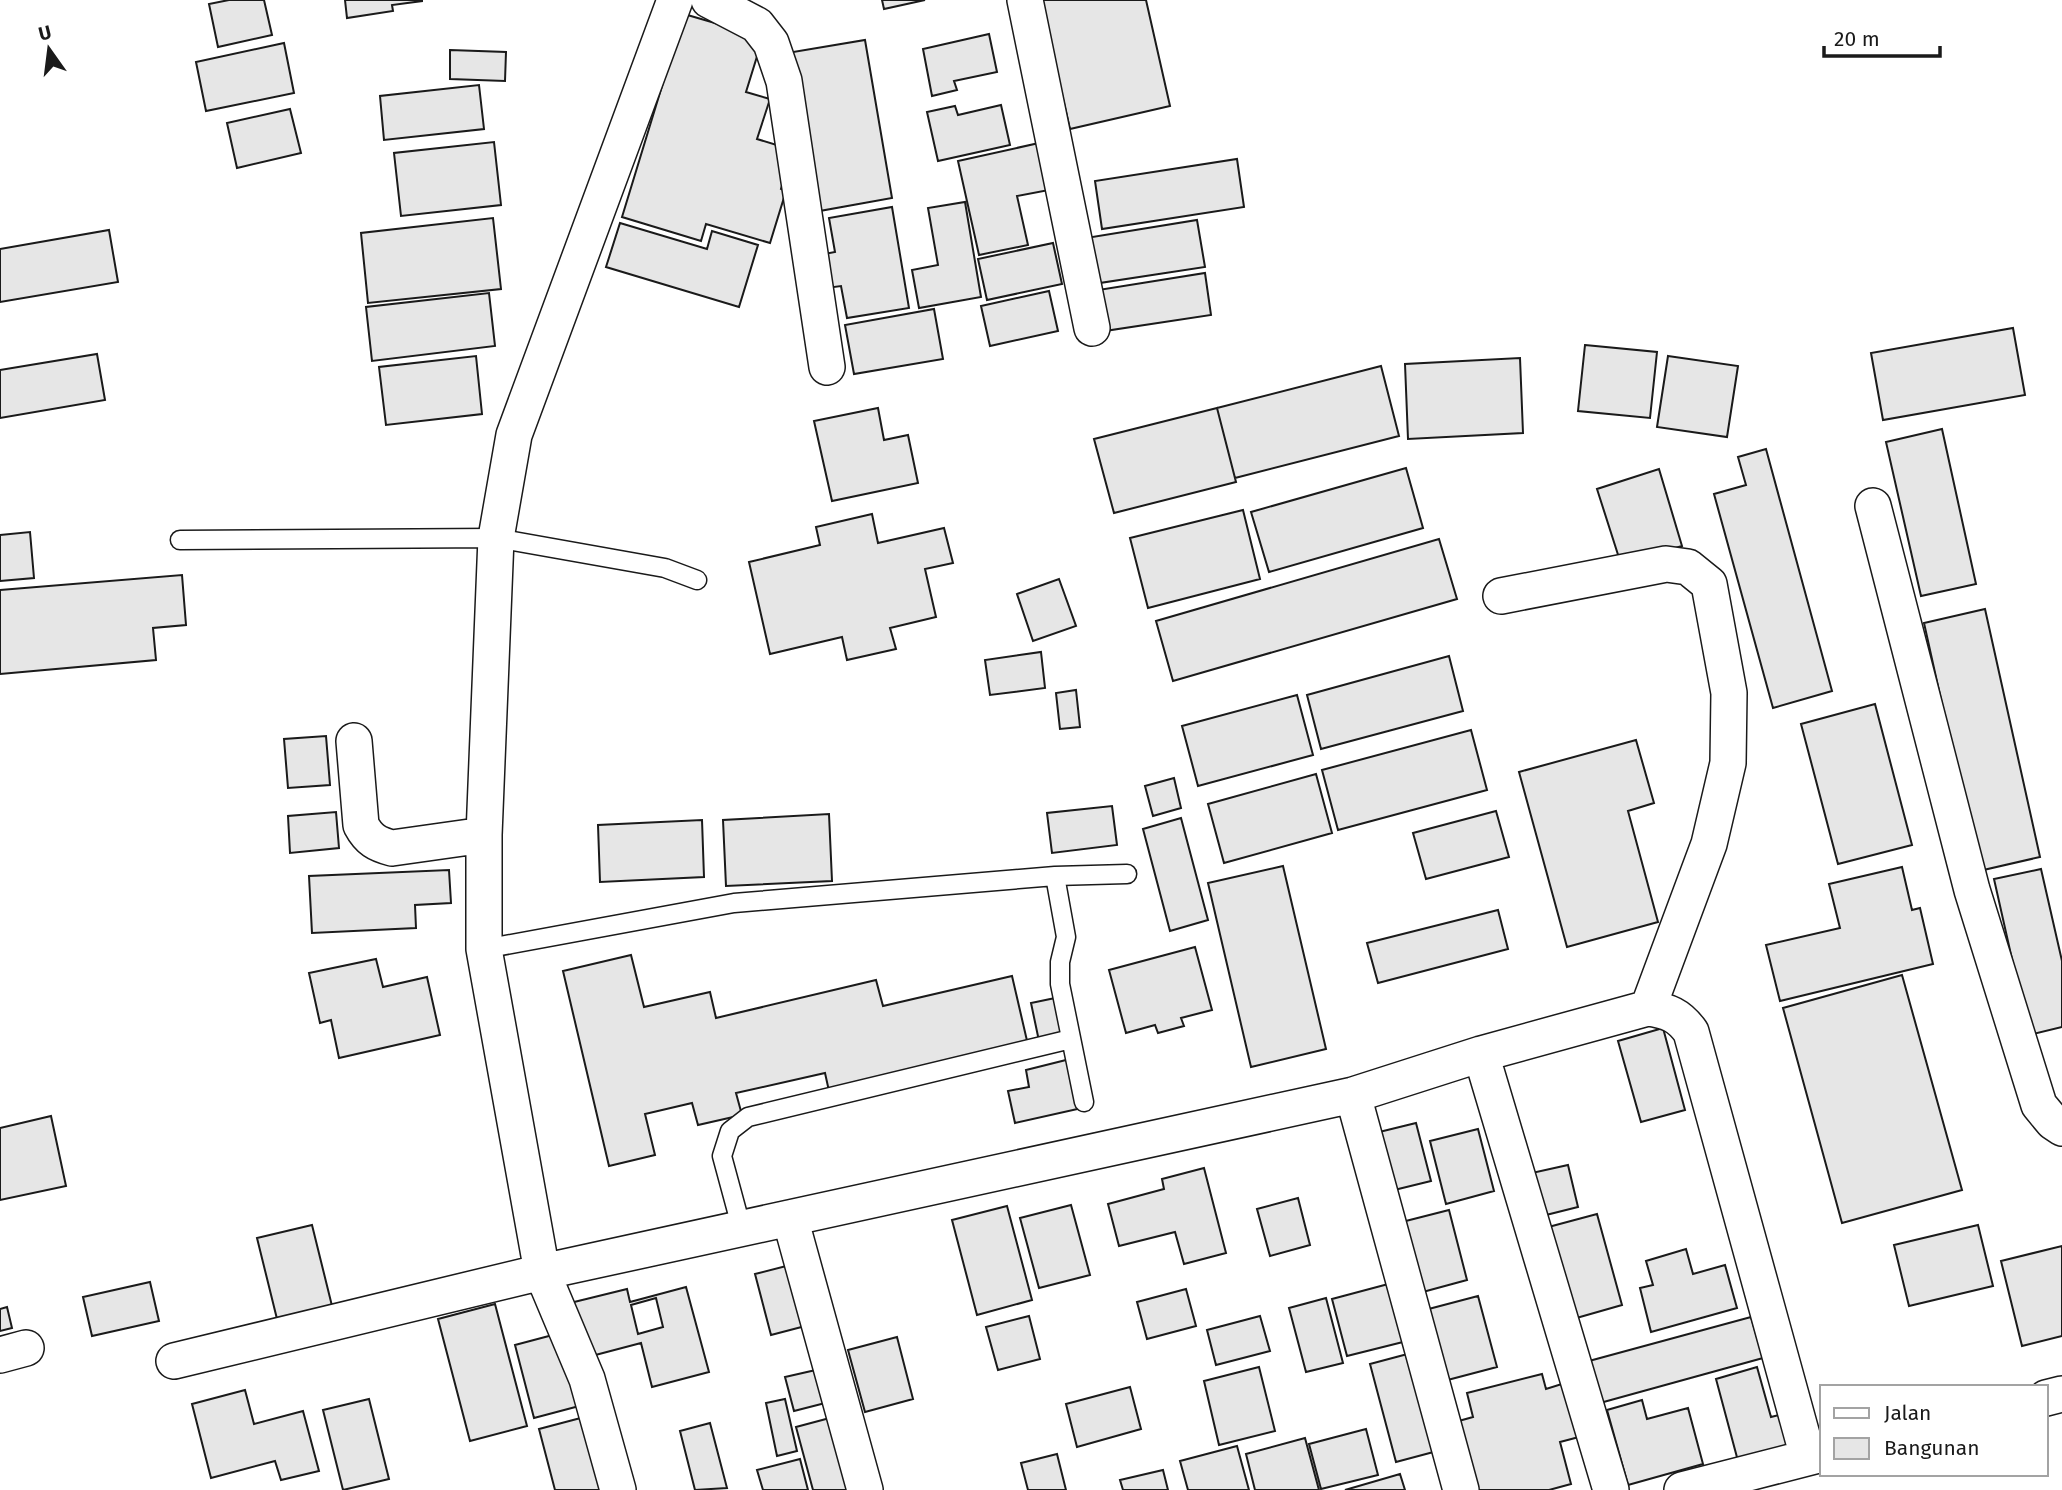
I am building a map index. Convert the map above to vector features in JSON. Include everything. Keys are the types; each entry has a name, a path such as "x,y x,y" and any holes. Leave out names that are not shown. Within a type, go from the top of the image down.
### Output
{"street":[{"path":"618,1490 587,1379 542,1272 485,949 484,835 496,538 514,435 675,0"},
{"path":"709,0 757,25 771,43 784,81 827,367"},
{"path":"1025,0 1092,327"},
{"path":"1873,506 1972,890 2039,1105 2053,1122 2062,1128"},
{"path":"1502,596 1666,564 1688,567 1709,584 1729,693 1728,763 1709,844 1648,1008"},
{"path":"354,741 361,825 368,837 379,845 392,848 484,835"},
{"path":"174,1361 542,1272 1353,1095 1481,1055 1648,1008 1670,1012 1682,1020 1690,1032 1804,1466 1682,1490"},
{"path":"1481,1055 1611,1490"},
{"path":"1353,1095 1461,1490"},
{"path":"790,1218 865,1490"}],"lane":[{"path":"180,540 496,538 665,568 697,580"},
{"path":"485,949 734,904 1055,876 1127,874"},
{"path":"1055,876 1066,937 1060,962 1060,984 1084,1102"},
{"path":"742,1230 722,1156 730,1131 748,1117 1071,1039"}],"building":[{"path":"229,0 264,0 272,35 218,47 209,4"},
{"path":"345,0 422,1 392,5 393,11 347,18"},
{"path":"882,0 925,0 884,9"},
{"path":"1040,0 1146,0 1170,106 1070,129"},
{"path":"684,14 763,37 746,92 770,99 757,139 793,150 781,189 786,191 770,243 706,224 701,241 622,217"},
{"path":"989,34 997,72 954,81 957,90 932,96 923,49"},
{"path":"865,40 892,198 814,212 787,53"},
{"path":"284,43 294,93 206,111 196,62"},
{"path":"450,50 506,52 505,81 450,79"},
{"path":"479,85 484,129 384,140 380,96"},
{"path":"1001,105 1010,145 938,161 927,112 955,106 958,115"},
{"path":"290,109 301,153 237,168 227,123"},
{"path":"494,142 501,205 401,216 394,153"},
{"path":"1039,143 1049,190 1017,196 1028,245 979,255 958,161"},
{"path":"1237,159 1244,207 1102,229 1095,181"},
{"path":"965,202 981,297 919,308 912,270 938,265 928,208"},
{"path":"892,207 909,308 847,318 841,286 819,289 814,256 835,252 829,218"},
{"path":"493,218 501,289 368,303 361,233"},
{"path":"1197,220 1205,267 1093,284 1086,238"},
{"path":"620,223 707,249 712,231 758,245 739,307 606,267"},
{"path":"109,230 118,282 0,302 0,249"},
{"path":"1053,243 1062,284 987,300 978,259"},
{"path":"1205,273 1211,315 1098,332 1092,291"},
{"path":"1049,291 1058,331 990,346 981,306"},
{"path":"489,293 495,346 372,361 366,307"},
{"path":"934,309 943,359 854,374 845,325"},
{"path":"2013,328 2025,395 1883,420 1871,353"},
{"path":"1585,345 1657,352 1650,418 1578,411"},
{"path":"97,354 105,400 0,418 0,370"},
{"path":"476,356 482,414 386,425 379,367"},
{"path":"1668,356 1738,366 1727,437 1657,427"},
{"path":"1520,358 1523,433 1408,439 1405,364"},
{"path":"1381,366 1399,436 1235,478 1217,408"},
{"path":"878,408 884,440 908,435 918,483 832,501 814,421"},
{"path":"1217,408 1236,482 1114,513 1094,439"},
{"path":"1942,429 1976,584 1921,596 1886,442"},
{"path":"1766,449 1832,691 1773,708 1714,494 1746,485 1738,457"},
{"path":"1406,468 1423,528 1269,572 1251,512"},
{"path":"1659,469 1682,546 1621,564 1597,489"},
{"path":"1243,510 1260,579 1148,608 1130,538"},
{"path":"872,514 878,543 944,528 953,563 925,569 936,617 890,628 896,649 847,660 842,637 770,654 749,562 820,545 816,527"},
{"path":"30,532 34,578 0,581 0,535"},
{"path":"1439,539 1457,599 1173,681 1156,621"},
{"path":"182,575 186,625 153,628 156,660 0,674 0,590"},
{"path":"1059,579 1076,626 1033,641 1017,594"},
{"path":"1985,609 2040,857 1979,871 1924,623"},
{"path":"1041,652 1045,688 990,695 985,660"},
{"path":"1449,656 1463,711 1321,749 1307,695"},
{"path":"1076,690 1080,727 1060,729 1056,693"},
{"path":"1297,695 1313,755 1198,786 1182,726"},
{"path":"1875,704 1912,845 1838,864 1801,724"},
{"path":"1471,730 1487,790 1338,830 1322,770"},
{"path":"326,736 330,785 288,788 284,739"},
{"path":"1636,740 1654,803 1628,811 1658,922 1567,947 1519,772"},
{"path":"1316,774 1332,833 1224,863 1208,804"},
{"path":"1174,778 1181,808 1153,816 1145,786"},
{"path":"1112,806 1117,845 1052,853 1047,813"},
{"path":"1496,811 1509,857 1426,879 1413,833"},
{"path":"336,812 339,848 290,853 288,816"},
{"path":"829,814 832,881 726,886 723,820"},
{"path":"1181,818 1208,920 1170,931 1143,829"},
{"path":"702,820 704,877 600,882 598,825"},
{"path":"1283,866 1326,1049 1251,1067 1208,883"},
{"path":"1902,867 1912,910 1920,908 1933,964 1780,1001 1766,945 1840,928 1829,884"},
{"path":"2041,869 2062,961 2062,1027 2029,1035 1994,879"},
{"path":"449,870 451,903 415,905 416,928 312,933 309,876"},
{"path":"1498,910 1508,949 1378,983 1367,943"},
{"path":"1195,947 1212,1010 1181,1018 1184,1026 1158,1033 1155,1025 1126,1033 1109,970"},
{"path":"631,955 644,1007 710,992 716,1018 876,980 883,1006 1012,976 1028,1045 829,1091 825,1073 736,1093 742,1115 698,1125 692,1103 645,1114 655,1155 609,1166 563,971"},
{"path":"376,959 383,987 427,977 440,1035 339,1058 331,1020 320,1023 309,973"},
{"path":"1902,975 1962,1190 1842,1223 1783,1008"},
{"path":"1060,997 1068,1035 1039,1041 1031,1003"},
{"path":"1663,1028 1685,1110 1641,1122 1618,1041"},
{"path":"1070,1059 1082,1108 1015,1123 1008,1091 1029,1087 1026,1070"},
{"path":"51,1116 66,1186 0,1200 0,1128"},
{"path":"1416,1123 1431,1181 1386,1192 1371,1134"},
{"path":"1478,1129 1494,1191 1446,1204 1430,1141"},
{"path":"1568,1165 1578,1207 1534,1218 1523,1175"},
{"path":"1204,1168 1226,1253 1184,1264 1175,1232 1119,1246 1108,1204 1164,1189 1162,1179"},
{"path":"1298,1198 1310,1245 1270,1256 1257,1209"},
{"path":"1071,1205 1090,1275 1039,1288 1020,1218"},
{"path":"1007,1206 1032,1300 977,1315 952,1220"},
{"path":"1449,1210 1467,1280 1408,1296 1390,1225"},
{"path":"1597,1214 1622,1305 1566,1321 1541,1229"},
{"path":"312,1225 334,1314 279,1327 257,1238"},
{"path":"1978,1225 1993,1286 1909,1306 1894,1245"},
{"path":"2062,1246 2062,1336 2022,1346 2001,1261"},
{"path":"1686,1249 1693,1274 1725,1265 1737,1308 1651,1332 1640,1288 1653,1285 1646,1261"},
{"path":"798,1263 813,1324 771,1335 755,1274"},
{"path":"150,1282 159,1321 92,1336 83,1297"},
{"path":"1392,1283 1407,1341 1347,1356 1332,1299"},
{"path":"686,1287 709,1372 652,1387 641,1343 584,1358 570,1303 627,1289 630,1302","holes":["656,1298 663,1327 638,1334 631,1305"]},
{"path":"1186,1289 1196,1326 1147,1339 1137,1302"},
{"path":"1478,1296 1497,1367 1440,1382 1421,1311"},
{"path":"1326,1298 1343,1363 1306,1372 1289,1308"},
{"path":"495,1304 527,1426 470,1441 438,1319"},
{"path":"7,1307 12,1328 0,1331 0,1309"},
{"path":"1029,1316 1040,1359 998,1370 986,1327"},
{"path":"1260,1316 1270,1351 1216,1365 1207,1330"},
{"path":"1751,1317 1763,1358 1600,1403 1589,1361"},
{"path":"564,1332 583,1405 534,1418 515,1345"},
{"path":"897,1337 913,1399 865,1412 848,1350"},
{"path":"1415,1352 1441,1450 1396,1462 1370,1364"},
{"path":"829,1367 837,1400 794,1411 785,1377"},
{"path":"1259,1367 1275,1431 1219,1445 1204,1381"},
{"path":"1757,1367 1771,1417 1787,1413 1796,1446 1738,1461 1716,1379"},
{"path":"1542,1374 1546,1389 1565,1383 1579,1437 1560,1442 1571,1484 1549,1490 1466,1490 1448,1424 1473,1417 1467,1393"},
{"path":"1130,1387 1141,1429 1077,1447 1066,1404"},
{"path":"245,1390 254,1424 303,1411 319,1471 281,1480 275,1461 211,1478 192,1404"},
{"path":"369,1399 389,1479 343,1490 323,1410"},
{"path":"785,1399 797,1451 777,1456 766,1403"},
{"path":"1642,1400 1647,1419 1688,1408 1703,1464 1628,1485 1607,1410"},
{"path":"592,1415 611,1490 555,1490 539,1429"},
{"path":"841,1415 860,1490 813,1490 796,1427"},
{"path":"710,1423 727,1488 695,1490 680,1431"},
{"path":"1366,1429 1378,1475 1321,1489 1309,1444"},
{"path":"1305,1438 1319,1490 1255,1490 1246,1454"},
{"path":"1237,1446 1249,1490 1188,1490 1180,1461"},
{"path":"1057,1454 1066,1490 1028,1490 1021,1463"},
{"path":"800,1459 808,1490 763,1490 757,1470"},
{"path":"1163,1470 1168,1490 1123,1490 1120,1480"},
{"path":"1400,1474 1405,1490 1345,1490"}]}
